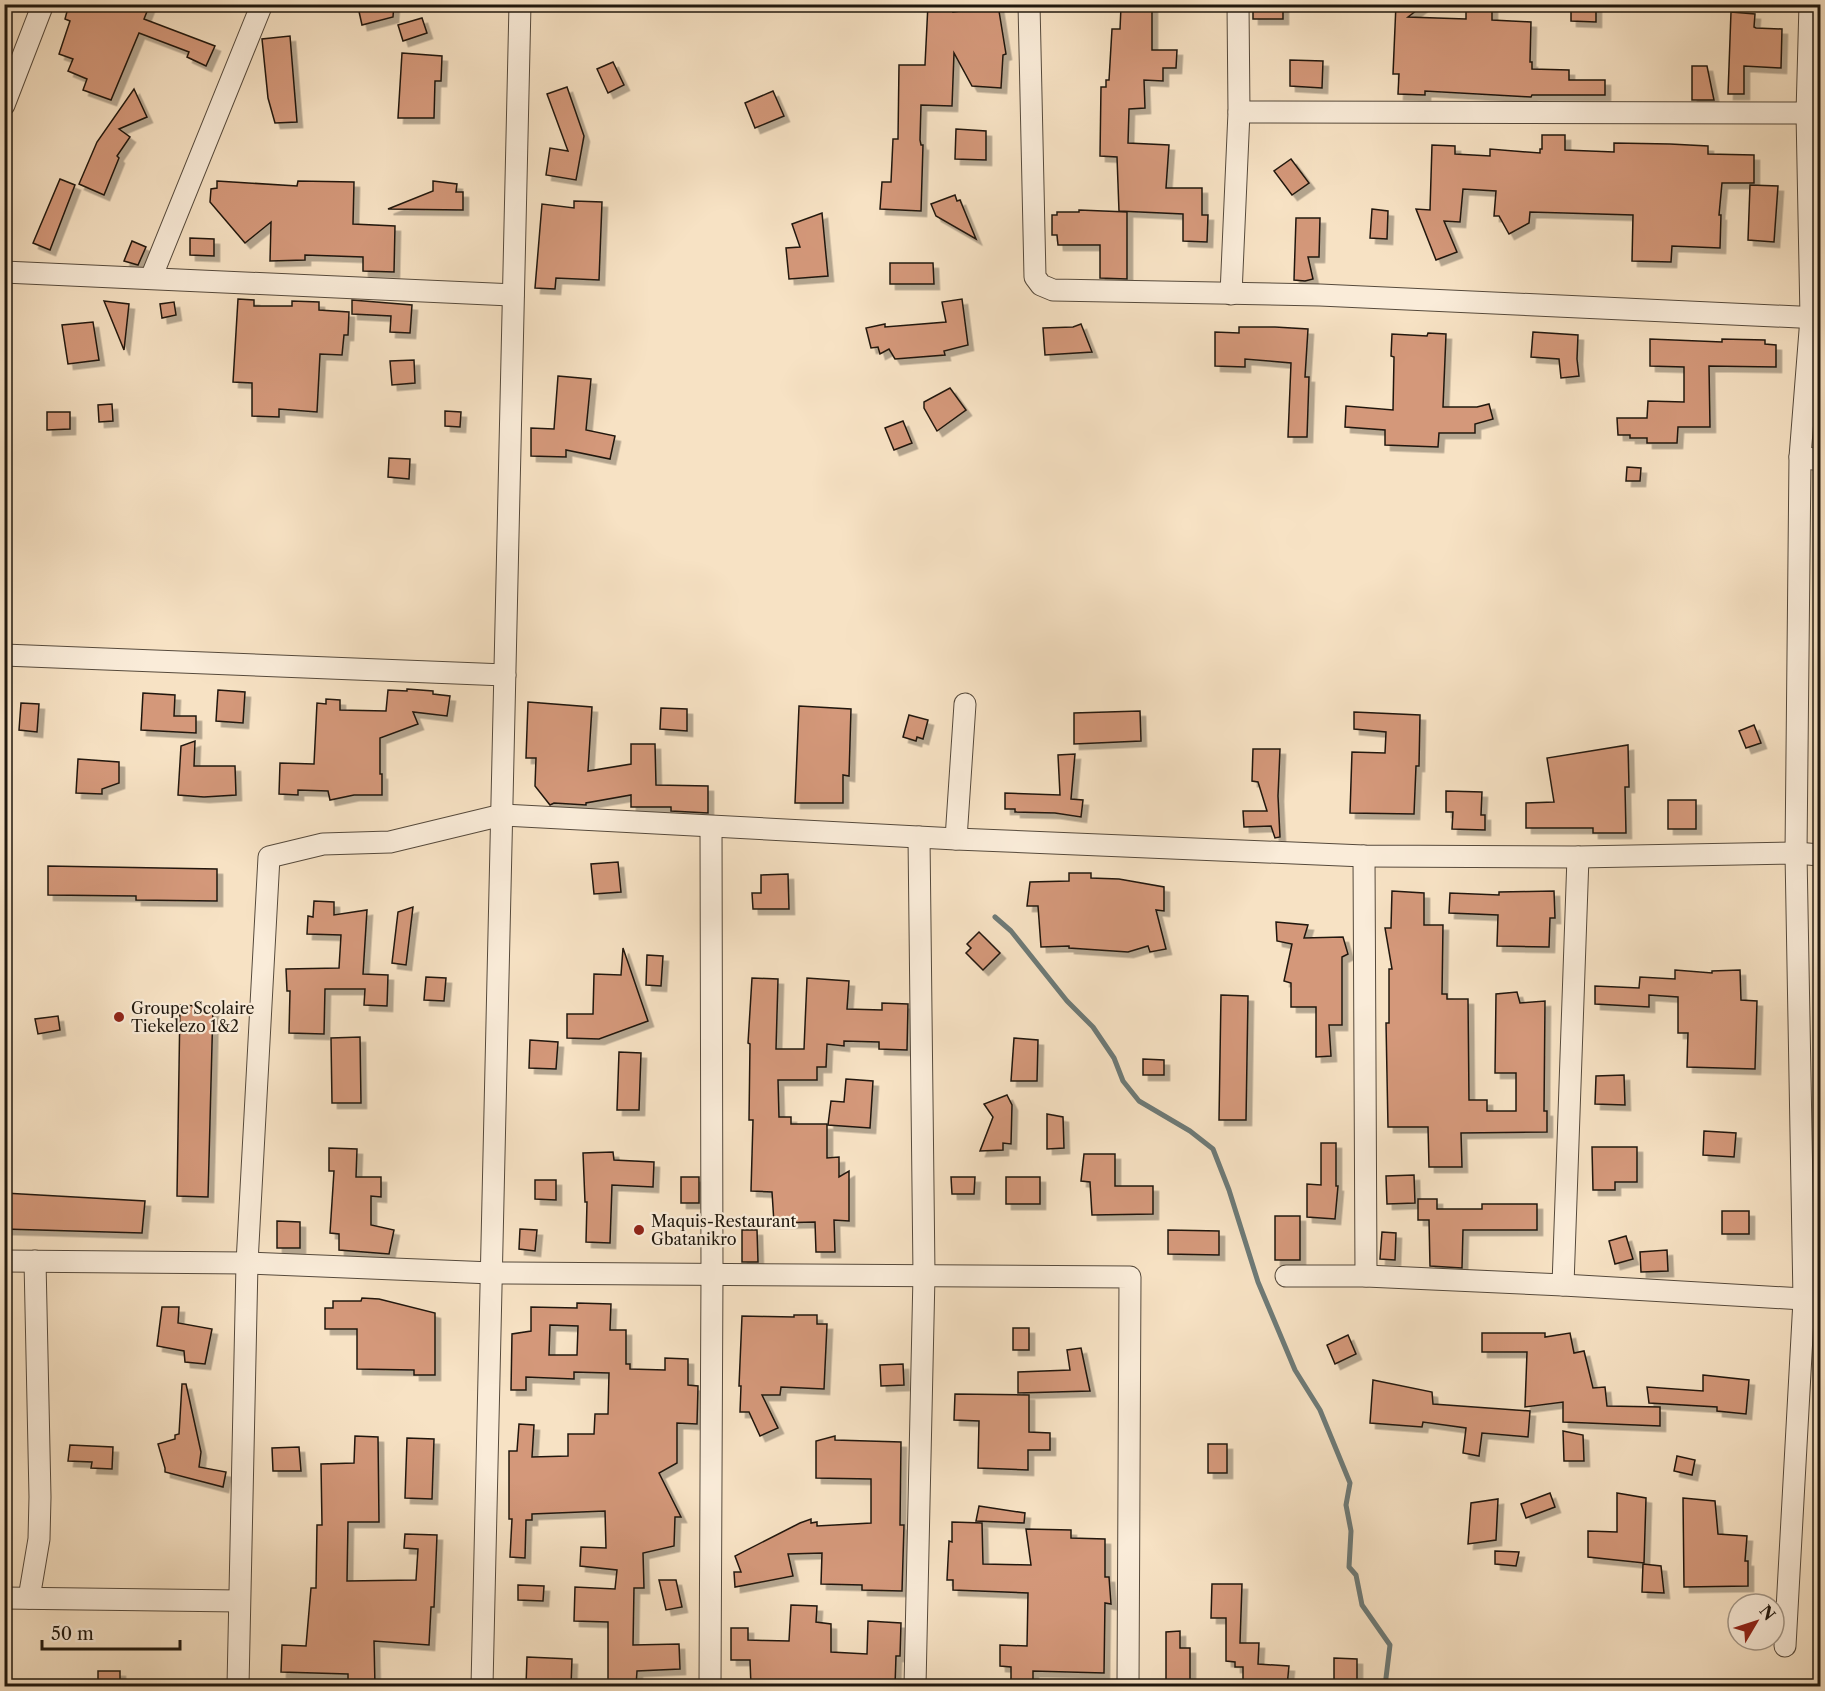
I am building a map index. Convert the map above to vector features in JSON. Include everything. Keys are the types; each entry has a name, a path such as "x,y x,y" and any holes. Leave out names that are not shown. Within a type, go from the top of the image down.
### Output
{"street":[{"path":"4,105 43,4"},
{"path":"151,278 262,4"},
{"path":"482,1686 520,4"},
{"path":"1029,4 1035,277 1041,285 1053,290 1320,295 1816,318"},
{"path":"1231,294 1239,112 1238,4"},
{"path":"1786,1633 1812,1300 1796,853 1800,457 1816,318 1814,113 1810,4"},
{"path":"1239,112 1814,113"},
{"path":"4,272 513,295"},
{"path":"1800,457 1821,460"},
{"path":"4,655 505,675"},
{"path":"956,839 964,704"},
{"path":"238,1686 247,1263 269,857 323,844 390,842 502,815 956,839 1364,856 1578,857 1796,853 1821,855"},
{"path":"710,1686 711,827"},
{"path":"915,1686 924,1275 919,837"},
{"path":"1364,856 1366,1276"},
{"path":"1563,1285 1578,857"},
{"path":"4,1261 247,1263 492,1273 1130,1277 1128,1686"},
{"path":"29,1598 39,1539 40,1497 35,1261"},
{"path":"1286,1276 1366,1276 1812,1300"},
{"path":"4,1598 239,1601"}],"building":[{"path":"69,4 150,4 144,19 215,46 206,66 187,57 189,52 139,33 111,100 83,90 87,79 68,71 73,59 59,54 70,21 65,19"},
{"path":"369,4 394,4 393,17 362,25 358,7"},
{"path":"928,4 954,4 953,12 998,5 1006,54 1003,55 1001,88 972,86 954,53 952,106 921,105 920,140 923,145 921,211 880,209 882,182 891,182 893,139 898,139 899,65 925,65"},
{"path":"1123,4 1152,4 1152,50 1177,50 1176,68 1163,68 1163,81 1144,80 1145,108 1129,109 1128,143 1169,145 1166,188 1202,188 1202,215 1208,215 1207,242 1183,241 1183,214 1119,211 1117,157 1100,156 1101,87 1106,87 1106,80 1109,80 1112,29 1120,29"},
{"path":"1253,4 1283,4 1283,19 1253,19"},
{"path":"1396,4 1425,4 1408,17 1466,19 1466,4 1492,4 1492,20 1531,22 1530,62 1532,62 1532,69 1569,70 1569,80 1605,80 1605,95 1532,95 1531,97 1425,91 1425,95 1398,94 1399,74 1393,74"},
{"path":"1571,4 1596,4 1596,22 1571,21"},
{"path":"1731,12 1755,14 1754,27 1756,28 1782,29 1781,68 1744,66 1744,94 1728,94"},
{"path":"422,18 427,33 403,41 398,25"},
{"path":"290,36 297,122 275,123 268,98 262,39"},
{"path":"402,53 442,56 441,81 435,81 434,118 398,118"},
{"path":"1290,60 1323,61 1322,88 1290,86"},
{"path":"613,62 624,85 608,93 597,69"},
{"path":"1692,66 1707,66 1714,100 1692,100"},
{"path":"567,87 584,136 576,180 546,175 550,148 568,151 547,94"},
{"path":"134,89 147,117 119,129 130,137 117,156 119,158 104,195 79,184 97,142"},
{"path":"773,91 784,116 755,128 745,103"},
{"path":"956,129 986,131 986,160 955,159"},
{"path":"1542,135 1565,135 1565,150 1614,152 1614,143 1670,144 1708,146 1708,154 1754,155 1754,183 1722,183 1719,215 1721,215 1720,248 1672,246 1671,262 1632,261 1633,215 1530,212 1529,223 1509,234 1499,216 1494,216 1496,191 1463,189 1460,222 1444,221 1457,252 1436,260 1416,209 1430,210 1432,145 1455,146 1455,154 1490,156 1490,149 1540,153"},
{"path":"1291,159 1309,183 1292,195 1274,171"},
{"path":"60,179 75,185 50,250 33,243"},
{"path":"217,181 297,186 298,181 354,182 353,224 395,226 394,272 363,271 363,257 305,255 305,260 270,261 271,222 245,243 210,202 211,189 217,188"},
{"path":"433,181 457,184 456,192 463,192 463,210 388,209 433,191"},
{"path":"1750,185 1778,186 1774,242 1748,240"},
{"path":"955,195 957,201 960,200 976,239 936,216 931,204"},
{"path":"574,201 602,202 599,280 556,278 555,289 535,288 542,204 574,208"},
{"path":"1372,209 1388,211 1387,239 1370,238"},
{"path":"1079,210 1127,212 1127,279 1100,278 1100,245 1058,245 1057,235 1052,235 1052,215 1057,215 1057,212 1079,212"},
{"path":"822,213 828,276 789,279 786,248 800,247 792,224"},
{"path":"1296,218 1320,218 1319,257 1308,257 1313,279 1305,281 1294,280"},
{"path":"190,238 214,239 214,256 190,255"},
{"path":"132,241 146,247 138,265 124,261"},
{"path":"890,263 933,263 934,284 890,284"},
{"path":"238,299 254,300 254,306 292,306 292,301 319,302 319,310 349,312 348,335 344,335 342,355 320,354 317,412 279,409 279,417 252,416 252,383 233,382"},
{"path":"962,299 968,345 944,351 945,355 895,359 889,349 880,354 878,347 871,348 866,328 885,324 885,327 946,322 942,302"},
{"path":"352,300 412,305 410,333 390,332 391,316 352,314"},
{"path":"104,301 129,304 124,350"},
{"path":"174,302 176,315 162,318 160,304"},
{"path":"93,322 99,360 68,364 62,325"},
{"path":"1081,324 1092,352 1045,355 1043,328 1073,327"},
{"path":"1239,327 1308,329 1305,377 1309,377 1307,437 1288,437 1291,363 1245,359 1245,367 1215,366 1215,332 1239,333"},
{"path":"1533,332 1578,335 1579,376 1561,378 1559,359 1531,357"},
{"path":"1428,333 1446,334 1443,407 1477,407 1489,404 1493,419 1475,424 1475,433 1439,433 1438,447 1385,445 1385,430 1345,427 1346,406 1393,410 1392,334 1427,336"},
{"path":"1650,339 1722,342 1722,339 1765,340 1765,344 1776,345 1776,367 1709,366 1710,427 1678,427 1677,443 1647,443 1647,438 1618,435 1617,418 1647,418 1648,401 1684,402 1684,367 1650,366"},
{"path":"414,360 415,383 392,385 390,361"},
{"path":"558,376 591,379 586,430 615,436 610,459 566,450 566,457 531,456 531,428 554,429"},
{"path":"950,388 966,410 937,431 924,408 924,402"},
{"path":"112,404 113,421 99,422 98,405"},
{"path":"445,411 461,412 460,427 445,426"},
{"path":"47,412 70,412 70,429 47,430"},
{"path":"903,421 912,443 894,450 885,428"},
{"path":"389,458 410,459 409,479 388,477"},
{"path":"1627,467 1641,468 1640,481 1626,481"},
{"path":"407,689 433,691 433,694 450,696 447,716 413,712 418,724 380,738 382,795 354,795 330,800 328,791 298,790 298,795 279,794 280,763 314,764 317,703 326,704 326,699 340,700 340,710 386,711 388,690 407,691"},
{"path":"218,690 245,692 243,723 216,721"},
{"path":"143,693 175,695 174,716 196,716 196,733 141,730"},
{"path":"528,702 592,707 588,771 631,764 631,744 655,744 656,785 708,786 708,813 671,811 671,807 631,807 631,795 586,803 586,805 554,803 550,805 535,786 536,758 526,758"},
{"path":"21,703 39,704 37,732 19,730"},
{"path":"799,706 851,709 849,776 843,775 843,803 795,803"},
{"path":"661,708 687,709 687,731 660,729"},
{"path":"1140,711 1141,741 1074,744 1074,713"},
{"path":"1354,712 1420,715 1419,766 1416,766 1414,814 1350,813 1352,752 1385,753 1386,732 1354,729"},
{"path":"909,715 928,720 923,739 917,737 916,741 903,737"},
{"path":"1754,725 1761,743 1746,748 1739,731"},
{"path":"195,741 194,766 235,766 236,795 204,797 178,795 181,746"},
{"path":"1628,745 1629,787 1625,787 1626,833 1593,833 1593,828 1526,828 1526,803 1554,802 1547,758"},
{"path":"1253,749 1280,749 1278,796 1280,837 1275,838 1271,826 1244,827 1243,811 1267,811 1258,782 1252,781"},
{"path":"1075,754 1071,799 1083,800 1081,817 1055,813 1015,812 1015,809 1005,809 1005,793 1060,795 1058,755"},
{"path":"78,759 119,762 119,783 102,789 102,794 76,793"},
{"path":"1446,791 1482,792 1481,815 1485,815 1485,830 1452,829 1453,812 1446,812"},
{"path":"1668,800 1696,800 1696,829 1668,829"},
{"path":"618,862 621,892 594,894 591,864"},
{"path":"48,866 217,869 217,901 136,900 136,896 48,895"},
{"path":"1069,873 1091,873 1091,878 1119,879 1164,887 1164,911 1156,910 1166,949 1150,952 1148,946 1128,952 1069,948 1069,946 1041,947 1038,906 1027,906 1030,882 1069,881"},
{"path":"788,874 789,909 753,909 752,893 761,893 761,875"},
{"path":"1392,891 1424,893 1424,925 1443,925 1442,994 1447,994 1447,999 1468,999 1469,1100 1487,1100 1487,1111 1516,1111 1516,1073 1495,1073 1496,994 1517,992 1520,1003 1545,1001 1544,1111 1547,1111 1547,1132 1461,1133 1462,1167 1429,1167 1428,1127 1388,1127 1386,1023 1389,1023 1389,969 1392,969 1385,928 1391,928"},
{"path":"1554,891 1555,918 1550,918 1549,947 1497,946 1498,915 1449,913 1450,893 1499,895 1499,892"},
{"path":"314,901 334,902 334,915 367,910 363,974 388,975 387,1006 364,1005 365,989 325,989 324,1034 289,1033 290,991 287,991 286,969 339,968 341,935 307,934 308,916 313,917"},
{"path":"413,907 406,965 392,963 398,912"},
{"path":"1276,922 1308,925 1304,938 1343,937 1348,954 1342,957 1342,1025 1329,1025 1331,1056 1316,1057 1316,1007 1291,1007 1291,983 1284,981 1292,944 1277,941"},
{"path":"979,932 1000,953 983,970 966,953 971,948 967,944"},
{"path":"623,948 648,1021 599,1039 567,1038 567,1014 593,1014 594,974 621,975"},
{"path":"647,955 663,956 661,986 646,985"},
{"path":"1675,970 1712,973 1712,971 1740,970 1741,1000 1757,1001 1755,1069 1687,1067 1688,1033 1678,1033 1678,997 1649,995 1649,1007 1595,1004 1595,986 1639,988 1640,977 1675,979"},
{"path":"426,977 446,978 444,1001 424,1000"},
{"path":"752,978 778,979 776,1049 804,1049 807,978 849,981 847,1009 882,1010 882,1003 908,1004 907,1050 879,1049 879,1042 844,1041 844,1046 827,1044 826,1067 817,1067 817,1080 778,1080 779,1117 791,1117 791,1124 827,1124 827,1158 839,1157 839,1177 849,1171 849,1221 834,1220 835,1252 816,1252 815,1222 774,1223 772,1192 751,1191 753,1120 749,1120 750,1044 748,1043"},
{"path":"1221,995 1248,996 1246,1120 1219,1120"},
{"path":"180,1005 213,1007 208,1197 177,1196"},
{"path":"58,1016 60,1030 38,1034 35,1019"},
{"path":"360,1037 361,1103 332,1103 331,1038"},
{"path":"1014,1038 1038,1040 1037,1081 1011,1081"},
{"path":"530,1040 558,1042 556,1069 529,1068"},
{"path":"619,1052 641,1053 639,1110 617,1110"},
{"path":"1143,1059 1164,1060 1164,1075 1143,1075"},
{"path":"1624,1075 1625,1105 1595,1104 1596,1076"},
{"path":"846,1079 873,1081 870,1128 828,1125 831,1101 844,1102"},
{"path":"1007,1095 1012,1105 1011,1144 1003,1143 1003,1150 980,1151 993,1117 984,1104"},
{"path":"1047,1114 1063,1117 1064,1148 1047,1149"},
{"path":"1704,1131 1736,1133 1734,1157 1703,1155"},
{"path":"1321,1143 1336,1143 1336,1186 1338,1186 1335,1219 1307,1217 1307,1184 1321,1185"},
{"path":"1592,1147 1637,1147 1637,1182 1615,1182 1615,1190 1593,1190"},
{"path":"329,1148 357,1149 356,1177 381,1177 381,1197 371,1196 371,1225 394,1230 389,1254 339,1250 339,1234 330,1233 334,1171 329,1171"},
{"path":"613,1152 614,1160 654,1162 653,1187 612,1185 610,1243 586,1242 587,1202 585,1202 583,1153"},
{"path":"1084,1154 1115,1154 1115,1186 1153,1186 1153,1214 1092,1215 1090,1182 1081,1181"},
{"path":"1414,1175 1415,1203 1387,1204 1386,1176"},
{"path":"681,1177 699,1177 699,1203 681,1203"},
{"path":"951,1177 975,1177 974,1194 952,1194"},
{"path":"1006,1177 1040,1177 1040,1204 1006,1204"},
{"path":"535,1180 556,1180 556,1200 535,1199"},
{"path":"4,1193 145,1201 142,1233 4,1229"},
{"path":"1418,1199 1437,1199 1437,1209 1482,1209 1482,1204 1537,1204 1537,1230 1463,1230 1462,1268 1430,1266 1429,1220 1418,1220"},
{"path":"1722,1211 1749,1211 1749,1234 1722,1234"},
{"path":"1275,1216 1300,1216 1300,1260 1275,1260"},
{"path":"277,1221 300,1222 300,1248 277,1248"},
{"path":"520,1229 537,1230 535,1251 519,1249"},
{"path":"742,1230 757,1230 758,1262 742,1262"},
{"path":"1168,1230 1219,1231 1219,1255 1168,1254"},
{"path":"1382,1232 1396,1233 1395,1260 1380,1259"},
{"path":"1626,1236 1633,1259 1615,1264 1609,1241"},
{"path":"1667,1250 1668,1271 1641,1272 1640,1252"},
{"path":"362,1298 379,1299 435,1313 435,1375 414,1375 414,1370 357,1369 357,1329 325,1329 325,1308 333,1308 333,1301 361,1301"},
{"path":"577,1303 611,1304 610,1330 626,1330 626,1364 630,1364 630,1369 665,1370 665,1358 688,1359 688,1385 698,1386 697,1424 677,1423 677,1463 659,1473 681,1517 675,1517 674,1546 643,1553 644,1588 634,1588 633,1645 679,1644 680,1669 637,1671 636,1686 608,1686 608,1622 574,1621 575,1587 615,1589 617,1570 580,1566 581,1547 606,1548 605,1511 532,1514 532,1520 526,1520 525,1558 510,1557 512,1519 509,1519 509,1451 517,1451 519,1424 534,1425 532,1457 568,1456 568,1434 594,1434 595,1414 608,1414 609,1373 574,1372 574,1379 526,1377 526,1390 511,1390 512,1334 531,1331 531,1307 577,1308","holes":["550,1325 578,1326 577,1355 549,1355"]},
{"path":"162,1307 179,1307 178,1323 212,1329 205,1364 185,1362 184,1351 157,1346"},
{"path":"794,1315 817,1315 817,1324 827,1324 824,1389 781,1387 780,1395 762,1395 778,1428 760,1436 749,1412 740,1412 742,1316 794,1317"},
{"path":"1013,1328 1029,1328 1029,1350 1013,1350"},
{"path":"1482,1333 1545,1333 1545,1337 1570,1333 1574,1353 1584,1351 1593,1388 1605,1387 1607,1406 1660,1407 1660,1426 1563,1422 1563,1402 1525,1407 1527,1352 1482,1352"},
{"path":"1348,1335 1356,1354 1335,1364 1327,1345"},
{"path":"1081,1348 1090,1391 1018,1393 1018,1372 1070,1370 1067,1350"},
{"path":"903,1364 904,1385 881,1386 880,1365"},
{"path":"1703,1375 1749,1380 1746,1414 1717,1411 1717,1407 1649,1403 1647,1387 1703,1391"},
{"path":"1373,1380 1432,1392 1433,1404 1530,1411 1528,1437 1482,1433 1479,1456 1463,1453 1466,1428 1423,1422 1422,1427 1370,1423"},
{"path":"182,1384 186,1384 201,1452 199,1467 226,1472 223,1487 165,1472 158,1444 175,1439 175,1435 179,1434"},
{"path":"955,1394 1029,1395 1029,1432 1050,1433 1050,1450 1028,1450 1028,1470 978,1468 979,1421 954,1420"},
{"path":"1563,1431 1583,1435 1584,1461 1564,1461"},
{"path":"355,1436 378,1437 379,1522 348,1522 347,1581 416,1580 418,1549 404,1548 405,1534 437,1535 434,1607 431,1607 429,1645 374,1641 375,1686 348,1686 348,1674 281,1672 282,1645 306,1646 311,1588 316,1588 317,1525 322,1525 321,1464 354,1463"},
{"path":"835,1436 835,1440 901,1442 900,1525 904,1525 902,1591 862,1590 862,1585 821,1584 822,1553 788,1554 793,1576 735,1587 734,1572 741,1572 735,1556 800,1523 811,1519 811,1523 817,1522 817,1526 871,1523 871,1479 816,1478 816,1441"},
{"path":"407,1438 434,1439 432,1499 405,1498"},
{"path":"1208,1444 1227,1444 1227,1473 1208,1473"},
{"path":"70,1445 113,1447 112,1469 91,1468 92,1462 68,1461"},
{"path":"299,1447 301,1471 273,1471 272,1448"},
{"path":"1677,1456 1695,1460 1692,1475 1674,1471"},
{"path":"1550,1493 1555,1507 1526,1518 1521,1504"},
{"path":"1617,1493 1646,1498 1644,1563 1588,1557 1588,1531 1617,1532"},
{"path":"1683,1498 1715,1501 1718,1534 1747,1536 1745,1561 1748,1561 1748,1586 1684,1587"},
{"path":"1498,1499 1496,1540 1468,1544 1471,1503"},
{"path":"979,1506 1025,1513 1024,1523 976,1521"},
{"path":"952,1522 982,1523 983,1564 1031,1565 1026,1529 1071,1530 1071,1538 1105,1539 1105,1577 1109,1577 1111,1604 1105,1603 1104,1673 1033,1671 1033,1686 1011,1686 1011,1667 1000,1666 1000,1645 1027,1646 1028,1593 953,1590 953,1580 947,1580"},
{"path":"1495,1551 1519,1552 1516,1566 1495,1564"},
{"path":"1643,1564 1661,1566 1664,1593 1642,1592"},
{"path":"659,1580 676,1580 682,1607 666,1610"},
{"path":"1212,1584 1242,1584 1240,1643 1259,1643 1258,1664 1289,1666 1287,1686 1243,1686 1243,1667 1235,1667 1235,1662 1226,1661 1226,1618 1211,1618"},
{"path":"518,1585 544,1586 543,1601 518,1600"},
{"path":"791,1605 817,1606 816,1622 831,1624 831,1652 867,1654 868,1621 901,1623 900,1656 896,1656 895,1686 751,1686 750,1660 731,1660 731,1628 748,1628 748,1640 789,1641"},
{"path":"1180,1631 1180,1648 1190,1648 1190,1686 1166,1686 1166,1632"},
{"path":"527,1657 572,1659 571,1686 526,1686"},
{"path":"1334,1658 1357,1659 1357,1686 1334,1686"},
{"path":"98,1671 120,1671 120,1686 98,1686"}],"waterway":[{"path":"995,917 1011,931 1067,1001 1093,1027 1114,1058 1123,1081 1139,1101 1190,1131 1213,1149 1229,1190 1258,1282 1295,1370 1320,1410 1350,1483 1346,1505 1351,1531 1349,1567 1356,1575 1362,1605 1390,1645 1385,1686"}],"place":[{"name":"Groupe Scolaire Tiekelezo 1&2","path":"119,1017"},
{"name":"Maquis-Restaurant Gbatanikro","path":"639,1230"}]}
